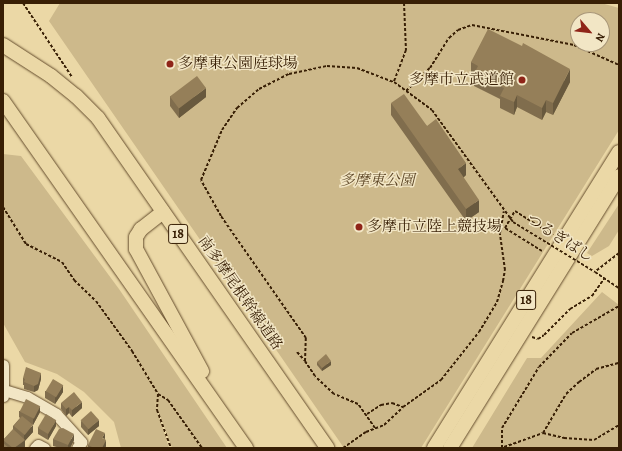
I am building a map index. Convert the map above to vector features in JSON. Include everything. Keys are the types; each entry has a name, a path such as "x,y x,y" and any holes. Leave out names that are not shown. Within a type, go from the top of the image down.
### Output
{"main road":[{"name":"南多摩尾根幹線道路","path":"3,45 51,76 88,106 327,448"},
{"path":"3,101 246,448"},
{"name":"18","path":"434,448 619,152"},
{"name":"18","path":"450,448 619,176"},
{"path":"163,212 141,229 136,237 136,249 223,415"}],"street":[{"path":"3,365 4,394 27,397 56,414 81,442 77,448"},
{"path":"36,448 38,445 44,448"}],"path":[{"path":"23,3 73,78"},
{"path":"394,82 406,50 404,3"},
{"path":"406,91 430,68 449,38 472,25 574,45 619,64"},
{"path":"305,361 306,338 221,216 201,180 222,130 238,108 259,89 289,74 327,66 357,68 394,82 432,110 504,212 511,219"},
{"path":"3,207 26,244 62,262 74,280 96,301 132,351 158,394 168,400 202,448"},
{"path":"545,253 505,228 516,211 556,236"},
{"path":"342,448 395,417 403,407 441,380 464,353 492,312 500,292 505,270 500,233 504,212"},
{"name":"つるぎばし","path":"511,219 513,222 619,288"},
{"path":"595,272 619,253"},
{"path":"531,337 538,339 544,335 570,309 592,296 604,279"},
{"path":"619,306 572,333 539,367 502,428 503,447 543,433 587,441 599,438 619,425"},
{"path":"297,352 329,391 358,404 367,414 375,428"},
{"path":"543,433 566,394 574,386 596,369 619,363"},
{"path":"158,394 157,410 171,448"},
{"path":"367,414 381,405 392,403 403,407"}],"green space":[{"name":"多摩東公園","path":"60,3 601,3 619,8 619,130 421,448 344,448 49,21"},
{"path":"3,154 21,156 119,289 227,448 172,448 154,400 169,448 121,448 114,422 84,392 57,374 25,362 3,323"},
{"path":"619,204 619,230 609,246 592,256 587,253"},
{"path":"602,292 619,305 619,448 472,448 527,358 541,358"}],"building":[{"name":"多摩市立武道館","path":"488,29 522,46 523,43 570,69 553,103 546,100 542,108 517,95 514,102 500,96 504,88 474,74 478,66 471,62"},
{"path":"197,76 206,88 179,108 170,96"},
{"path":"404,94 427,126 436,119 466,163 458,169 479,200 466,209 391,103"},
{"path":"326,354 331,361 322,368 317,362"},
{"path":"26,367 41,373 38,384 34,386 24,382 25,379 23,378"},
{"path":"53,379 63,385 56,397 46,391"},
{"path":"74,392 82,402 72,410 69,407 66,409 61,403"},
{"path":"26,399 40,406 34,419 20,411"},
{"path":"91,411 99,420 89,429 81,420"},
{"path":"46,414 56,420 48,434 38,428"},
{"path":"22,416 33,425 25,435 14,426"},
{"path":"63,428 74,434 68,445 53,439 59,429"},
{"path":"13,429 25,440 14,448 3,440"},
{"path":"96,429 105,433 102,438 106,440 102,448 94,448 88,445"},
{"path":"3,443 9,448 3,448"}],"place":[{"name":"多摩東公園庭球場","path":"170,64"},
{"name":"多摩市立武道館","path":"522,80"},
{"name":"多摩市立陸上競技場","path":"359,227"}]}
